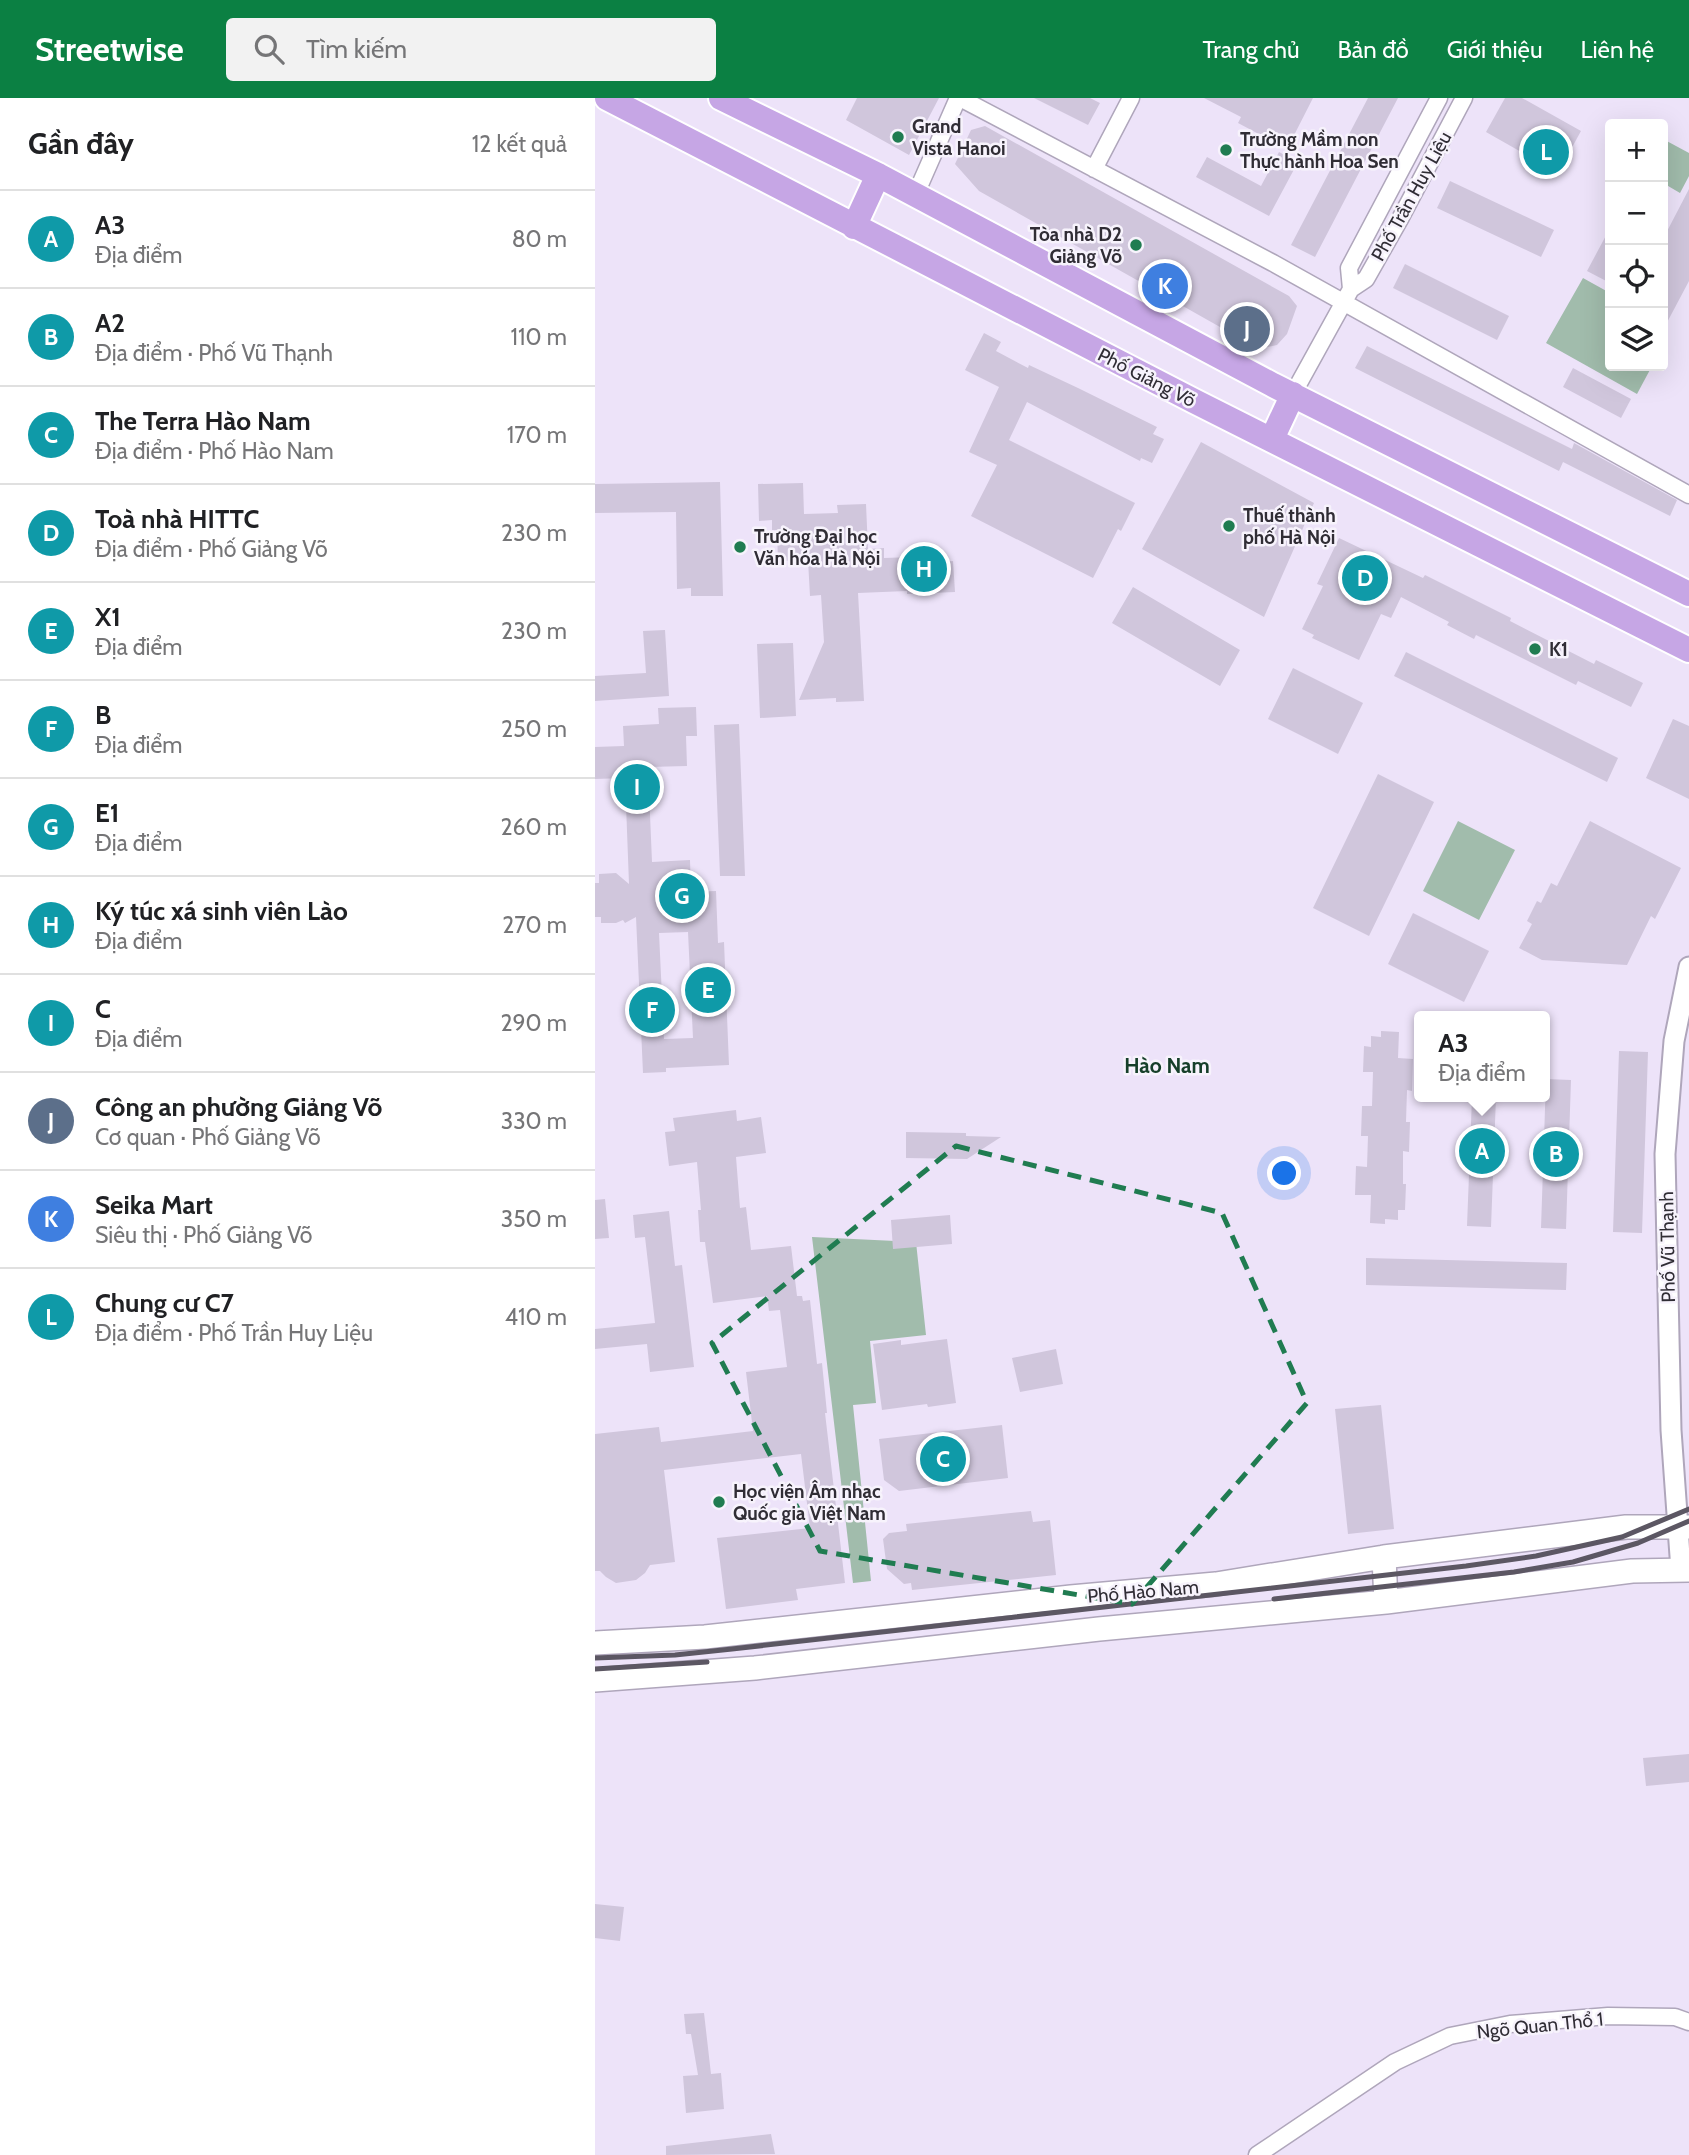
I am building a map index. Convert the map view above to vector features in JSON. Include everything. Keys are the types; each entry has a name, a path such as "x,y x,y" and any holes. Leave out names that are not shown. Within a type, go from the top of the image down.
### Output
{"main road":[{"name":"Phố Giảng Võ","path":"607,98 1182,395 1689,650"},
{"path":"721,98 878,175 1293,394 1689,594"},
{"path":"854,226 878,175"},
{"path":"1272,439 1293,394"},
{"name":"Phố Hào Nam","path":"595,1643 671,1640 1216,1584 1384,1558 1626,1527 1684,1527"},
{"path":"1384,1558 1386,1602"},
{"name":"Phố Hào Nam","path":"595,1680 767,1667 1075,1632 1386,1602 1632,1571 1685,1570"},
{"path":"1071,1597 1075,1632"},
{"path":"764,1631 767,1667"}],"street":[{"path":"915,196 959,98 1347,296 1689,495"},
{"path":"1094,169 1132,98"},
{"name":"Phố Trần Huy Liệu","path":"1347,296 1349,268 1439,98"},
{"name":"Phố Trần Huy Liệu","path":"1293,394 1347,296 1366,279 1464,98"},
{"name":"Phố Vũ Thạnh","path":"1685,1570 1684,1527 1671,1430 1665,1154 1674,1041 1689,967"},
{"name":"Ngõ Quan Thổ 1","path":"1257,2155 1395,2062 1450,2036 1510,2024 1608,2016 1675,2017 1689,2022"}],"highlighted area":[{"path":"956,1146 1222,1213 1307,1403 1132,1604 820,1551 712,1343"}],"green space":[{"path":"1668,142 1689,153 1689,176 1680,193 1668,186"},
{"path":"1583,278 1605,290 1605,371 1649,371 1637,394 1546,343"},
{"path":"1458,821 1515,850 1479,920 1423,891"},
{"path":"812,1237 916,1242 926,1335 870,1341 876,1403 853,1405 871,1581 853,1583"}],"building":[{"name":"Grand Vista Hanoi","path":"857,98 939,98 909,155 846,120"},
{"path":"1034,98 1090,98 1100,103 1088,125"},
{"path":"1204,98 1313,98 1287,149 1238,123 1241,117"},
{"path":"1368,98 1398,98 1315,257 1291,245"},
{"path":"1505,98 1522,98 1581,131 1558,173 1486,132"},
{"name":"Tòa nhà D2 Giảng Võ","path":"985,126 1289,296 1297,306 1287,334 1277,345 1259,349 979,191 955,164 971,130"},
{"path":"1279,152 1298,162 1269,216 1196,177 1207,157 1261,186"},
{"path":"1450,181 1554,230 1541,257 1437,208"},
{"path":"1689,189 1689,281 1668,321 1668,245 1668,229"},
{"path":"1605,237 1605,280 1587,271"},
{"path":"1405,264 1509,316 1497,340 1393,288"},
{"path":"984,333 1001,342 996,351 1157,427 1153,434 1164,439 1152,463 1141,458 1140,461 1027,402 1009,440 1135,503 1121,531 1118,529 1093,578 971,516 997,465 969,452 999,387 965,370"},
{"path":"1367,346 1572,449 1574,443 1677,500 1670,516 1563,462 1559,471 1355,368"},
{"path":"1573,368 1631,399 1621,418 1563,387"},
{"name":"Thuế thành phố Hà Nội","path":"1201,442 1314,503 1264,617 1142,549"},
{"path":"720,482 723,596 691,596 691,588 677,589 676,512 595,513 595,484"},
{"path":"803,483 804,514 838,513 837,505 866,504 868,549 884,548 884,558 941,556 942,562 953,561 955,592 858,593 864,701 836,702 836,698 799,700 824,642 821,595 810,596 808,560 778,561 777,530 772,530 772,520 759,521 758,484"},
{"path":"1339,538 1423,578 1425,575 1594,664 1596,660 1643,683 1631,707 1578,681 1576,685 1476,635 1474,639 1447,625 1449,622 1401,597 1391,618 1381,614 1359,660 1312,638 1314,635 1302,629 1323,586 1317,584"},
{"path":"1133,587 1240,650 1220,686 1112,623"},
{"path":"665,630 669,696 595,701 595,676 646,673 643,631"},
{"path":"793,643 796,716 760,718 757,644"},
{"path":"1406,652 1618,758 1607,782 1394,676"},
{"path":"1293,668 1363,703 1338,754 1268,719"},
{"path":"696,707 697,736 686,736 687,766 648,767 652,862 690,860 691,892 716,891 718,943 724,942 729,1065 666,1068 666,1072 643,1073 636,917 625,923 623,920 601,923 601,917 595,917 595,883 599,883 599,874 616,873 629,884 625,778 595,779 595,747 624,746 623,726 659,724 658,708","holes":["688,932 693,1038 664,1039 659,933"]},
{"path":"1673,719 1689,726 1689,799 1646,778"},
{"path":"739,724 745,876 720,876 714,725"},
{"path":"1378,774 1434,802 1369,936 1313,908"},
{"path":"1590,821 1681,868 1655,919 1651,916 1627,965 1542,960 1519,948 1532,924 1527,921 1537,901 1541,903 1551,883 1557,886"},
{"path":"1413,913 1489,951 1464,1002 1388,964"},
{"path":"1381,1031 1399,1032 1398,1058 1413,1059 1412,1091 1407,1090 1409,1152 1403,1151 1405,1210 1398,1210 1398,1220 1385,1219 1385,1224 1370,1223 1371,1195 1355,1195 1356,1166 1367,1167 1368,1136 1361,1136 1362,1106 1372,1106 1373,1072 1363,1072 1364,1046 1371,1047 1371,1036 1381,1037"},
{"path":"1619,1051 1648,1052 1642,1233 1613,1232"},
{"path":"1550,1079 1571,1080 1566,1229 1541,1228 1545,1102 1550,1102"},
{"path":"1472,1102 1496,1102 1491,1227 1467,1226"},
{"path":"736,1110 737,1121 761,1117 766,1153 736,1157 740,1208 746,1207 751,1250 791,1246 797,1296 802,1296 803,1301 810,1300 817,1364 822,1363 825,1413 845,1583 796,1589 798,1600 726,1609 717,1538 810,1528 801,1454 664,1470 675,1562 650,1565 636,1580 616,1583 600,1571 595,1571 595,1434 659,1427 661,1442 753,1431 746,1372 787,1367 780,1310 769,1311 767,1296 713,1303 705,1242 700,1242 698,1210 701,1210 697,1162 669,1166 665,1132 675,1131 673,1118"},
{"path":"906,1132 966,1133 966,1136 1001,1137 967,1159 906,1158"},
{"path":"605,1199 609,1238 595,1239 595,1200"},
{"path":"669,1211 675,1266 682,1265 694,1367 650,1372 647,1344 595,1349 595,1329 655,1323 645,1237 635,1238 633,1215"},
{"path":"950,1215 952,1244 893,1249 891,1220"},
{"path":"1366,1258 1567,1263 1566,1290 1366,1285"},
{"path":"947,1339 956,1403 882,1410 873,1344 901,1340 901,1345"},
{"path":"1056,1349 1063,1384 1020,1392 1012,1358"},
{"path":"1381,1405 1394,1529 1348,1534 1335,1409"},
{"path":"1002,1425 1008,1478 899,1491 884,1480 879,1439"},
{"path":"1031,1511 1033,1522 1050,1520 1056,1575 912,1590 911,1583 904,1584 887,1569 883,1539 889,1533 907,1531 906,1524"},
{"path":"1689,1754 1689,1782 1646,1786 1643,1758"},
{"path":"595,1904 624,1907 620,1941 595,1938"},
{"path":"704,2013 711,2074 721,2073 724,2109 686,2113 683,2076 698,2075 691,2034 686,2034 684,2014"},
{"path":"771,2134 775,2154 666,2155 666,2146"}],"railway":[{"path":"595,1658 675,1655 732,1649 1466,1566 1536,1556 1622,1537 1689,1509"},
{"path":"1274,1599 1514,1572 1573,1562 1638,1543 1689,1521"},
{"path":"595,1669 707,1662"}],"place":[{"name":"Grand Vista Hanoi","path":"898,137"},
{"name":"Trường Mầm non Thực hành Hoa Sen","path":"1226,150"},
{"name":"Chung cư C7","path":"1546,152"},
{"name":"Tòa nhà D2 Giảng Võ","path":"1136,245"},
{"name":"Seika Mart","path":"1165,286"},
{"name":"Công an phường Giảng Võ","path":"1247,329"},
{"name":"Thuế thành phố Hà Nội","path":"1229,526"},
{"name":"Trường Đại học Văn hóa Hà Nội","path":"740,547"},
{"name":"Ký túc xá sinh viên Lào","path":"924,569"},
{"name":"Toà nhà HITTC","path":"1365,578"},
{"name":"K1","path":"1535,649"},
{"name":"C","path":"637,787"},
{"name":"E1","path":"682,896"},
{"name":"X1","path":"708,990"},
{"name":"B","path":"652,1010"},
{"name":"A3","path":"1482,1151"},
{"name":"A2","path":"1556,1154"},
{"name":"The Terra Hào Nam","path":"943,1459"},
{"name":"Học viện Âm nhạc Quốc gia Việt Nam","path":"719,1502"}],"district":[{"name":"Hào Nam","path":"1167,1066"}]}
